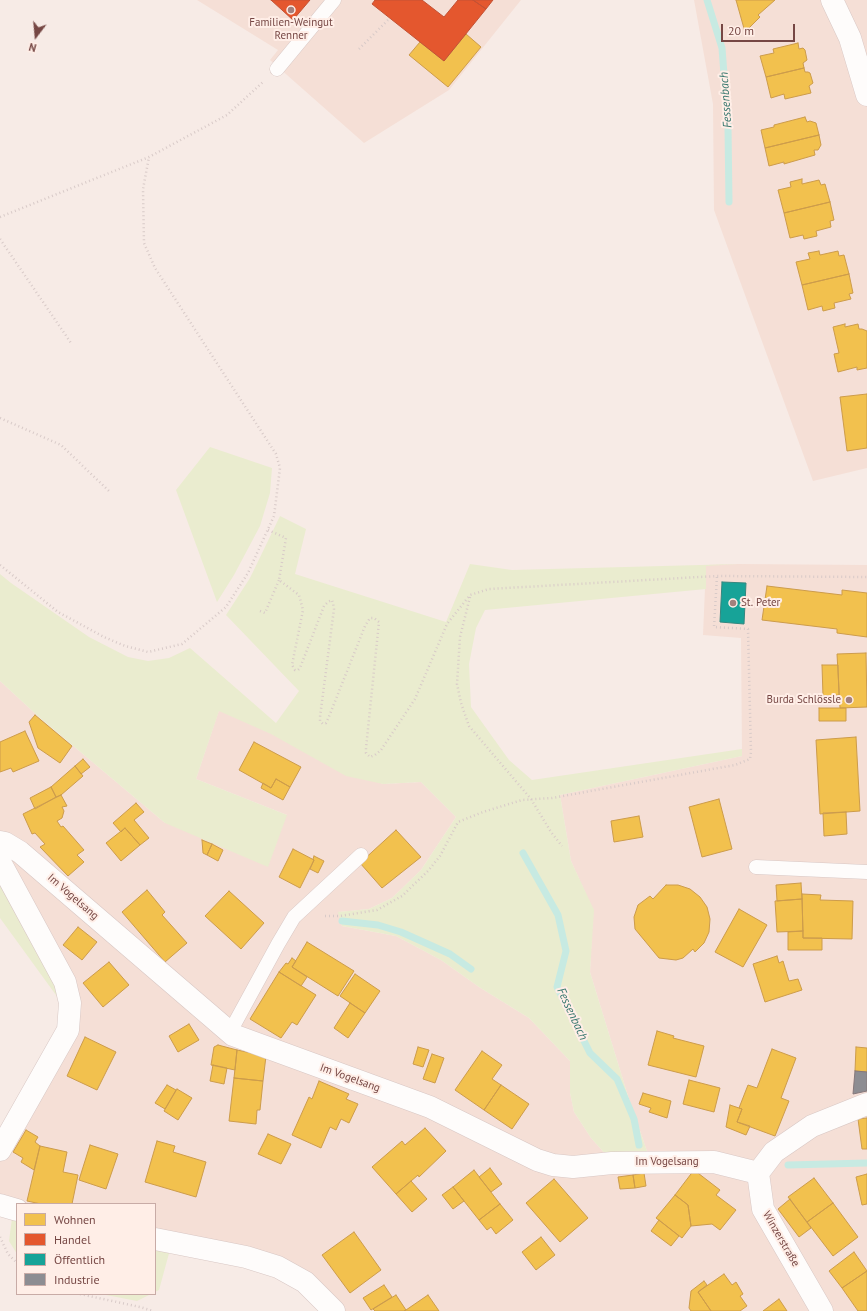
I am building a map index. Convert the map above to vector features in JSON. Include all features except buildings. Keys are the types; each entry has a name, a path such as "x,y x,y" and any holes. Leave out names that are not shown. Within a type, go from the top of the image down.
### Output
{"street":[{"path":"832,0 850,38 867,95"},
{"name":"Im Vogelsang","path":"0,842 5,843 20,852 232,1035 430,1107 537,1160 554,1165 573,1167 612,1163 714,1162 758,1173"},
{"path":"0,862 65,982 70,1003 68,1030 0,1150"},
{"path":"758,1173 774,1152 812,1126 867,1104"},
{"name":"Winzerstraße","path":"758,1173 763,1209 822,1311"},
{"path":"0,1206 16,1210"},
{"path":"156,1239 246,1257 278,1267 305,1282 334,1311"}],"lane":[{"path":"277,69 334,0"},
{"path":"230,1032 294,917 361,855"},
{"path":"756,867 867,872"}],"path":[{"path":"359,49 390,18"},
{"path":"0,217 149,157 227,114 277,69"},
{"path":"0,565 58,612 104,637 125,646 148,652 182,644 226,607 248,572 274,516 280,468 276,454 155,268 144,243 143,189 149,157"},
{"path":"0,239 71,343"},
{"path":"0,418 61,445 111,493"},
{"path":"260,611 265,613 279,580 286,538 268,530"},
{"path":"279,580 299,594 303,610 292,666 295,670 300,668 324,606 332,600 333,603 334,609 320,717 322,724 326,723 328,720 365,626 370,618 374,618 379,622 366,748 366,753 370,756 376,755 381,750 415,699 447,624 470,595 489,589 717,576 867,577"},
{"path":"294,917 340,916 377,910 402,896 428,871 440,856 456,829 458,822 509,804 522,800 552,798 735,765 750,759 748,629 714,627 717,576"},
{"path":"470,595 460,637 457,684 461,703 469,726 531,799 551,832 562,846"},
{"path":"0,1237 8,1254 16,1262"},
{"path":"85,1295 153,1311"}],"shaded area":[{"path":"197,0 521,0 449,90 364,143 270,60 278,50"},
{"path":"694,0 867,0 867,468 813,481 714,210 713,104"},
{"path":"706,565 867,565 867,1311 325,1311 288,1278 156,1243 156,1203 16,1203 16,1205 0,1215 0,1136 57,1032 61,1002 0,882 0,681 40,718 165,823 287,815 196,779 219,710 383,784 421,782 456,817 421,870 392,898 369,909 339,912 342,926 396,936 441,960 479,987 529,1018 570,1061 570,1093 574,1112 591,1138 608,1157 648,1154 628,1096 590,972 593,910 571,861 560,795 742,756 741,638 703,635"}],"green space":[{"path":"210,447 272,468 270,493 260,526 234,575 217,602 176,490"},
{"path":"280,516 306,529 295,574 446,622 470,564 512,570 738,564 706,566 706,589 485,610 476,628 469,664 471,707 509,760 532,780 742,749 742,756 560,795 571,861 594,910 590,972 628,1096 648,1154 608,1157 591,1138 574,1112 570,1093 570,1061 529,1018 479,987 441,960 396,936 342,926 338,912 369,909 392,898 421,870 456,817 421,782 383,784 346,776 271,734 219,711 196,779 287,815 268,867 165,823 40,718 0,681 0,574 89,637 128,657 148,661 169,658 190,648 276,723 299,691 226,615 250,578"},
{"path":"0,882 54,977 61,1002 0,918"},
{"path":"12,1218 16,1219 16,1252 9,1241"},
{"path":"156,1243 171,1246 159,1290 156,1292"},
{"path":"106,1295 149,1295 137,1301"}],"waterway":[{"name":"Fessenbach","path":"707,0 722,48 728,127 729,202"},
{"name":"Fessenbach","path":"523,853 558,915 566,951 557,987 590,1053 617,1079 634,1119 639,1145"},
{"path":"342,921 378,925 401,932 450,954 471,969"},
{"name":"Fessenbach","path":"788,1165 867,1163"}],"place":[{"name":"Familien-Weingut Renner","path":"291,10"},
{"name":"St. Peter","path":"733,603"},
{"name":"Burda Schlössle","path":"849,700"}]}
